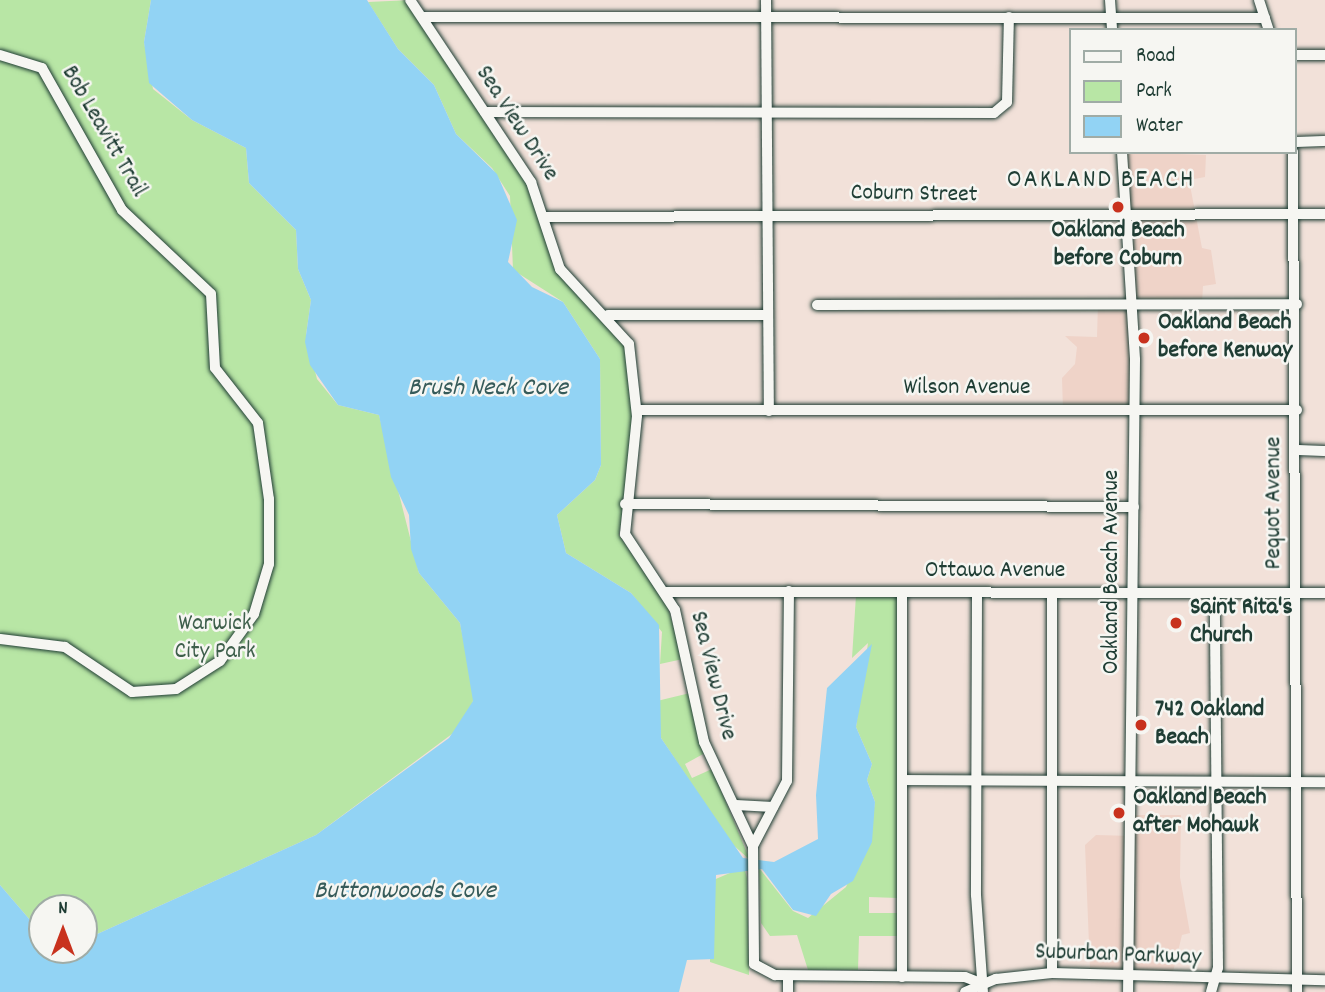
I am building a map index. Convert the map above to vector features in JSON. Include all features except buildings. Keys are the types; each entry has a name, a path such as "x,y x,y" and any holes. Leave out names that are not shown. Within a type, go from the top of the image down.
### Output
{"street":[{"name":"Sea View Drive","path":"410,0 531,182 545,217 560,270 608,315 629,344 637,410 625,503 629,546 665,592 683,636 704,741 736,805 753,851 751,959 767,975 788,976"},
{"path":"766,0 769,411"},
{"path":"1110,0 1112,28"},
{"path":"1259,0 1268,28"},
{"path":"422,17 1265,18"},
{"path":"485,112 989,113 1003,107 1009,17"},
{"name":"Bob Leavitt Trail","path":"0,54 42,68 122,210 211,294 215,368 258,423 269,520 266,580 254,614 220,662 176,689 132,692 65,647 0,639"},
{"path":"1297,55 1325,55"},
{"path":"1297,142 1325,141"},
{"name":"Oakland Beach Avenue","path":"1122,154 1132,303 1134,411 1132,979 1128,992"},
{"name":"Pequot Avenue","path":"1293,154 1297,217 1296,986"},
{"name":"Coburn Street","path":"545,217 1126,218 1297,217 1325,214"},
{"path":"817,305 1297,304"},
{"path":"608,315 767,315"},
{"name":"Wilson Avenue","path":"637,410 1297,410"},
{"path":"1297,450 1325,451"},
{"path":"625,503 1134,507"},
{"path":"753,851 772,807 787,781 789,591"},
{"name":"Ottawa Avenue","path":"665,592 1325,593"},
{"path":"902,593 902,976"},
{"path":"965,992 983,988 977,780 977,594"},
{"path":"1052,594 1052,973"},
{"path":"1211,992 1215,979 1217,781 1215,594"},
{"path":"903,780 1325,782"},
{"path":"736,805 772,807"},
{"name":"Suburban Parkway","path":"788,976 965,977 983,988 1052,973 1132,979 1215,979 1296,986 1325,980"},
{"path":"788,976 788,992"}],"shaded area":[{"path":"1122,154 1206,155 1205,177 1189,180 1202,248 1211,250 1216,284 1203,286 1202,303 1134,302 1134,409 1063,410 1062,378 1075,364 1077,347 1065,336 1097,337 1098,303 1132,302"},
{"path":"1135,815 1181,815 1180,877 1190,933 1182,935 1173,972 1090,969 1085,845 1096,835 1133,836"}],"green space":[{"name":"Warwick City Park","path":"0,0 151,0 144,42 153,89 192,120 246,148 249,183 296,230 298,269 311,300 306,335 317,379 338,405 379,415 419,573 460,623 474,692 472,708 456,731 316,835 98,934 98,894 28,894 28,918 0,885"},
{"path":"411,0 516,154 555,257 625,334 638,409 619,535 668,608 683,659 660,664 662,632 631,593 566,553 557,515 595,480 601,465 600,359 563,302 513,270 510,196 492,168 456,134 434,85 398,49 368,2"},
{"path":"856,595 901,596 898,898 869,897 869,913 898,913 897,936 859,936 858,970 808,970 797,935 770,936 761,923 759,868 793,911 808,918 846,887 870,833 875,802 867,780 872,764 856,727 868,643 852,658"},
{"path":"690,693 705,753 685,764 692,778 712,769 750,860 731,843 661,738 657,701"},
{"path":"744,867 747,878 749,975 710,962 711,881"}],"water":[{"name":"Brush Neck Cove","path":"151,0 367,0 398,49 434,85 456,134 497,174 517,220 508,262 532,287 563,302 600,359 601,465 595,480 557,515 566,553 631,593 659,625 661,738 743,858 774,862 818,839 816,795 827,688 872,644 856,727 872,764 867,780 875,802 872,842 853,881 831,894 816,916 793,910 762,869 716,875 714,959 687,960 679,992 0,992 0,885 28,918 28,964 98,964 98,934 316,835 449,738 473,701 460,623 419,573 411,549 409,515 391,477 379,415 338,405 310,365 305,342 311,300 298,269 296,230 249,183 246,148 192,120 149,83 144,42"}],"place":[{"name":"Oakland Beach before Coburn","path":"1118,207"},
{"name":"Oakland Beach before Kenway","path":"1144,338"},
{"name":"Saint Rita's Church","path":"1176,623"},
{"name":"742 Oakland Beach","path":"1141,725"},
{"name":"Oakland Beach after Mohawk","path":"1119,813"}],"district":[{"name":"OAKLAND BEACH","path":"1101,181"}],"water label":[{"name":"Buttonwoods Cove","path":"405,892"}]}
